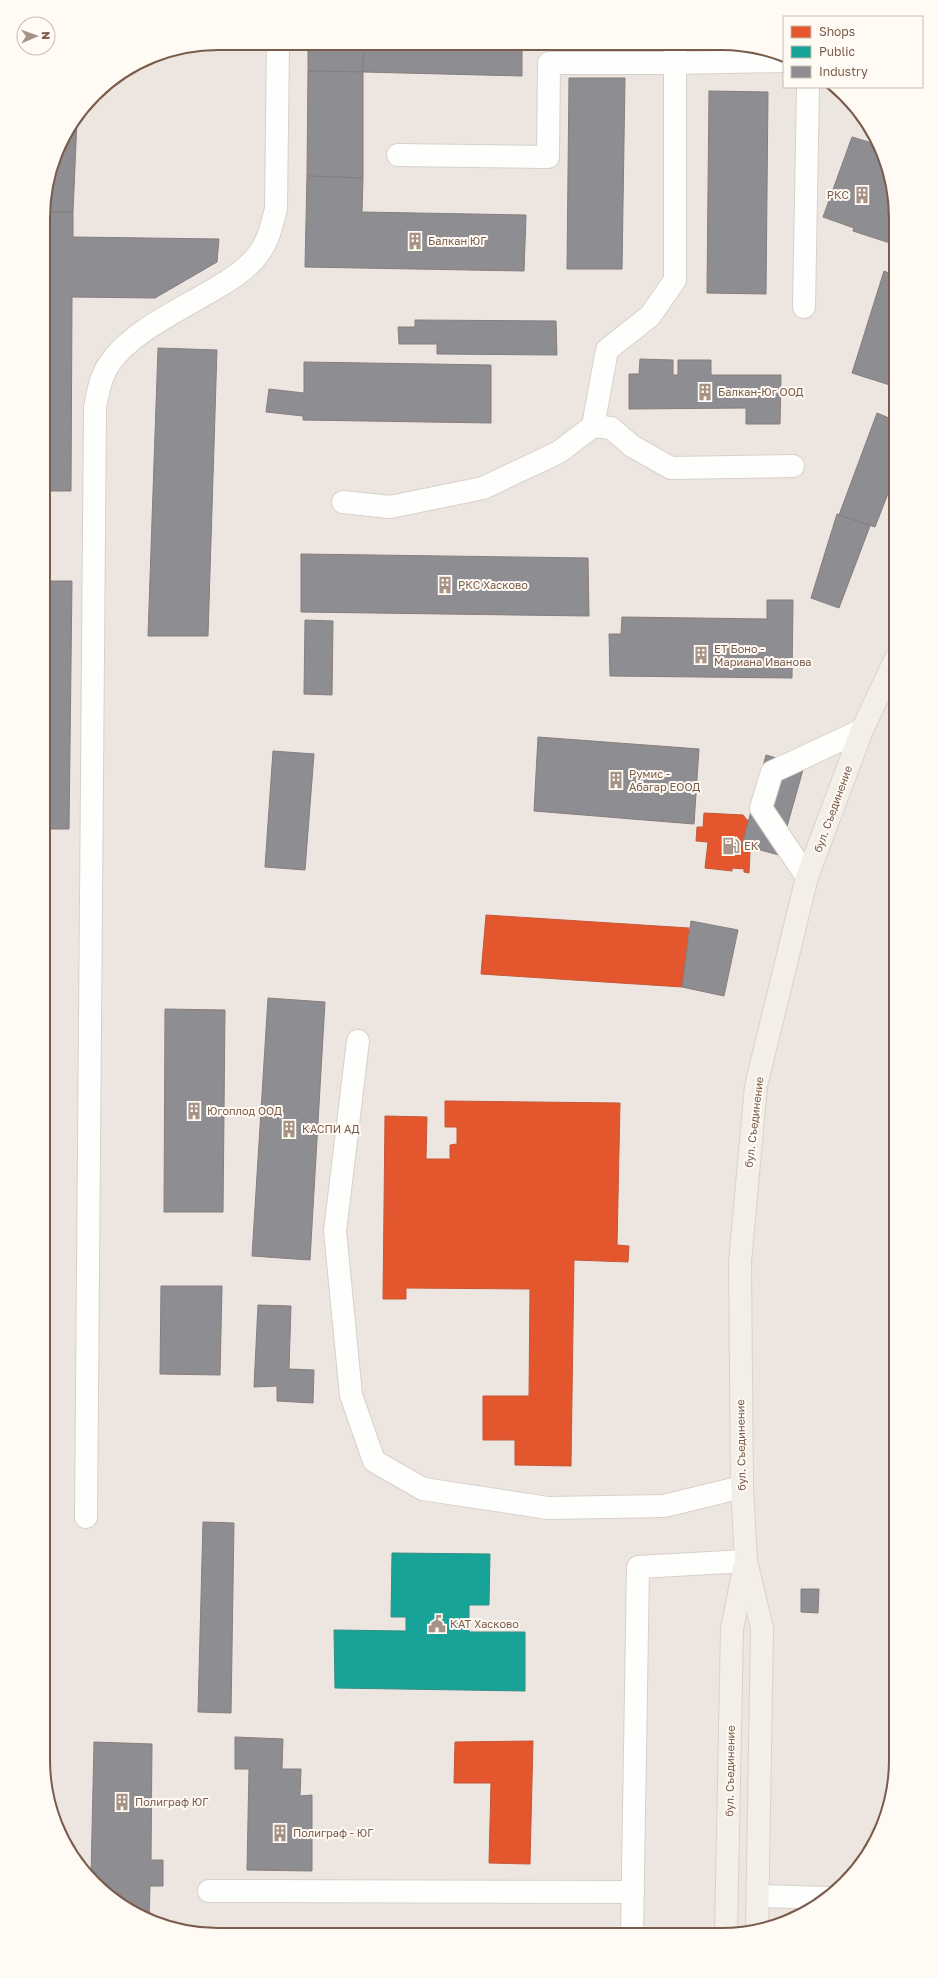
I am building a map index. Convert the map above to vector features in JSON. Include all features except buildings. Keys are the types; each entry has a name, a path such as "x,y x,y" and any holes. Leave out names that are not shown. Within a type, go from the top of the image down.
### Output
{"main road":[{"name":"бул. Съединение","path":"757,1924 762,1628 746,1560 742,1488 740,1262 756,1086 807,877 862,730 889,673"},
{"name":"бул. Съединение","path":"726,1928 732,1629 746,1560"}],"lane":[{"path":"86,1517 95,407 99,386 107,367 120,350 136,336 231,279 248,266 264,245 270,232 276,209 278,50"},
{"path":"398,155 548,157 549,54 674,55 779,61"},
{"path":"343,502 390,507 483,488 559,452 593,426 606,350 650,316 675,280 674,55"},
{"path":"804,307 808,88"},
{"path":"593,426 611,428 632,446 671,468 793,466"},
{"path":"807,877 761,808 772,772 862,730"},
{"path":"358,1041 335,1231 351,1396 374,1461 423,1489 548,1508 664,1506 742,1488"},
{"path":"632,1928 638,1567 746,1560"},
{"path":"209,1891 633,1892"},
{"path":"758,1896 817,1898"}],"shaded area":[{"path":"196,51 743,51 783,62 783,88 827,88 832,92 847,107 867,134 880,164 886,185 889,207 889,1771 886,1793 880,1814 872,1834 861,1853 840,1879 814,1900 795,1911 775,1919 754,1925 732,1928 196,1927 164,1919 144,1911 125,1900 107,1886 92,1871 72,1844 59,1814 53,1793 50,1771 50,207 53,185 67,144 78,125 99,99 125,78 144,67 164,59"}],"place":[{"name":"РКС","path":"862,195"},
{"name":"Балкан ЮГ","path":"415,241"},
{"name":"Балкан-Юг ООД","path":"705,392"},
{"name":"РКС Хасково","path":"445,585"},
{"name":"ЕТ Боно - Мариана Иванова","path":"701,655"},
{"name":"Румис - Абагар ЕООД","path":"616,780"},
{"name":"ЕК","path":"731,846"},
{"name":"Югоплод ООД","path":"194,1111"},
{"name":"КАСПИ АД","path":"289,1129"},
{"name":"КАТ Хасково","path":"437,1624"},
{"name":"Полиграф ЮГ","path":"122,1802"},
{"name":"Полиграф - ЮГ","path":"280,1833"}]}
